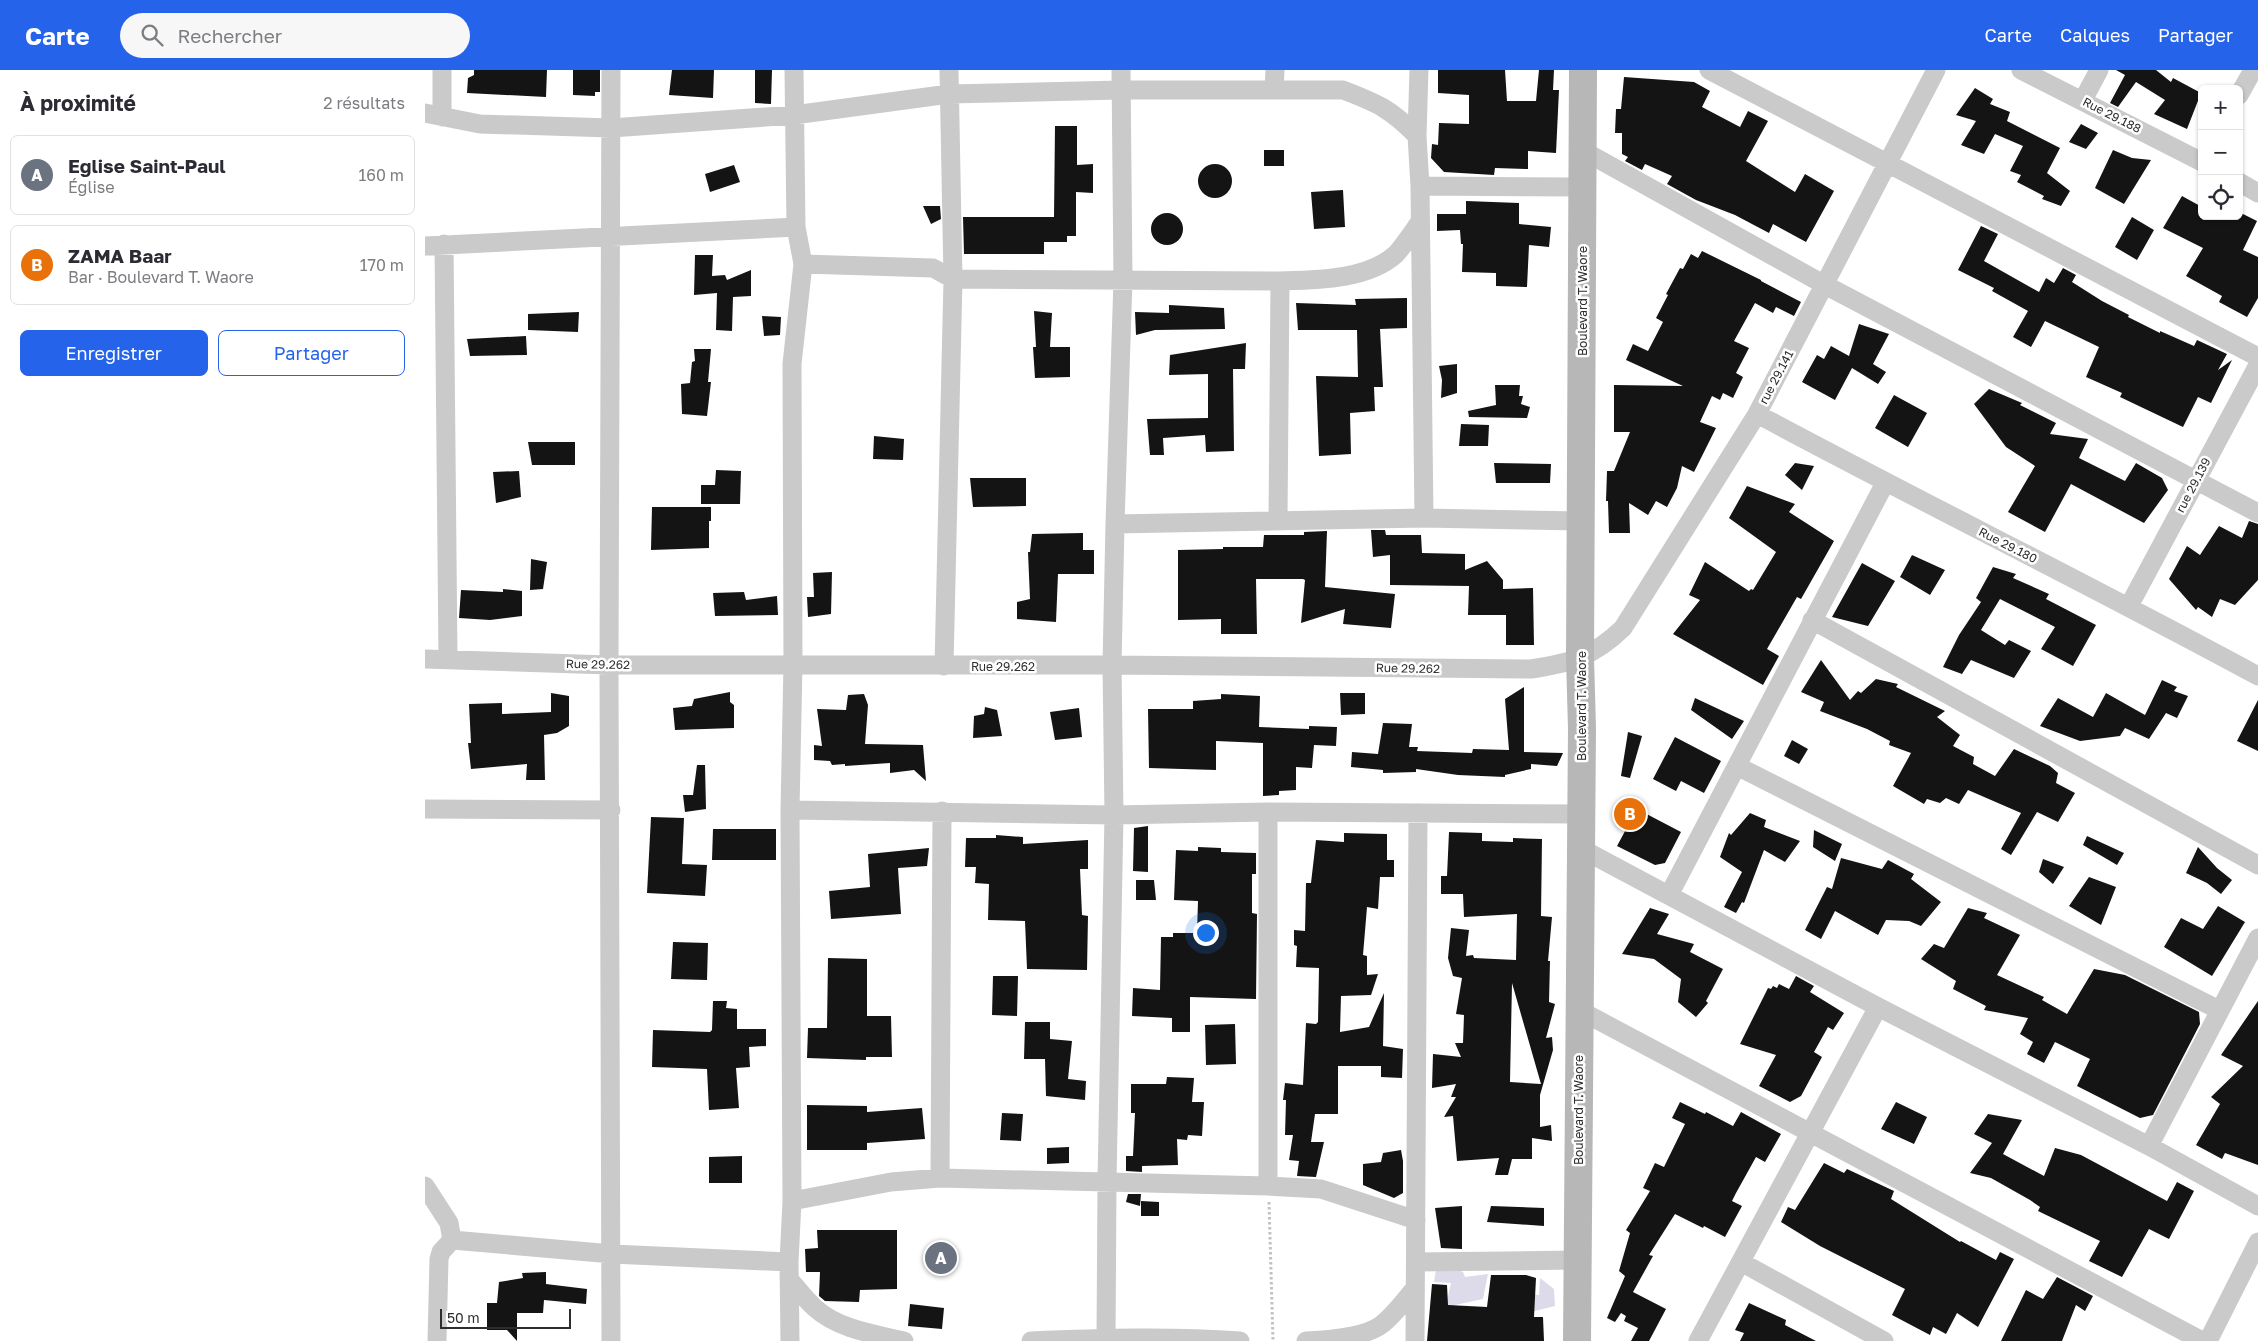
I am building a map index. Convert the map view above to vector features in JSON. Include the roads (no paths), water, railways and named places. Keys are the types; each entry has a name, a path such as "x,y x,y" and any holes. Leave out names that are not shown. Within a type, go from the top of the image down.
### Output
{"street":[{"path":"442,70 433,115 480,124 611,128 794,115 949,94 1121,90 1343,90 1377,102 1400,118 1417,136"},
{"path":"611,70 609,665 611,810 611,1341"},
{"path":"790,1341 789,1270 792,1201 790,810 793,664 792,364 803,264 796,227 794,70"},
{"path":"944,666 953,279 949,70"},
{"path":"1106,1340 1114,815 1113,665 1115,524 1123,280 1121,70"},
{"path":"1274,90 1275,70"},
{"path":"1419,70 1417,136 1420,186 1419,223 1425,518"},
{"name":"Boulevard T. Waore","path":"1577,1341 1579,848 1582,729 1580,658 1583,70"},
{"path":"1709,70 2258,357"},
{"name":"rue 29.141","path":"1580,658 1605,645 1623,628 1757,414 1936,70"},
{"name":"Rue 29.188","path":"2021,70 2198,160"},
{"path":"2083,100 2099,70"},
{"path":"2243,88 2253,70"},
{"path":"1583,150 1825,285 2258,513"},
{"path":"2243,184 2258,193"},
{"path":"1420,186 1582,187"},
{"path":"803,264 933,268 953,279 1280,281 1332,279 1371,268 1395,254 1419,223"},
{"path":"425,246 796,227"},
{"path":"444,244 448,660"},
{"path":"1278,520 1280,281"},
{"name":"rue 29.139","path":"2129,606 2258,365"},
{"name":"Rue 29.180","path":"1757,414 1885,483 2129,606 2258,676"},
{"path":"1669,896 1885,483"},
{"path":"1115,524 1425,518 1581,521"},
{"path":"1812,620 2258,865"},
{"name":"Rue 29.262","path":"425,659 609,665 1113,665 1531,669 1557,665 1580,658"},
{"path":"1737,766 2219,1010"},
{"path":"425,810 611,810"},
{"path":"790,810 1114,815 1268,812 1580,814"},
{"path":"940,1178 942,812"},
{"path":"1268,812 1268,1186"},
{"path":"1415,1341 1418,813"},
{"path":"1579,848 1878,1007 2149,1146 2258,1206"},
{"path":"2149,1146 2258,938"},
{"path":"1698,1341 1878,1007"},
{"path":"1579,1010 2202,1341"},
{"path":"792,1201 891,1182 940,1178 1268,1186 1321,1189 1416,1220"},
{"path":"425,1186 449,1223 452,1240"},
{"path":"452,1240 789,1270"},
{"path":"437,1341 439,1259 441,1252 452,1240"},
{"path":"2208,1341 2258,1242"},
{"path":"1416,1262 1578,1260"},
{"path":"1741,1262 1871,1338"},
{"path":"789,1270 814,1307 838,1322 871,1334 904,1341"},
{"path":"1306,1341 1365,1333 1376,1329 1384,1323 1415,1288"},
{"path":"1031,1341 1207,1338 1240,1341"}],"place":[{"name":"ZAMA Baar","path":"1630,814"},
{"name":"Eglise Saint-Paul","path":"941,1258"}]}
